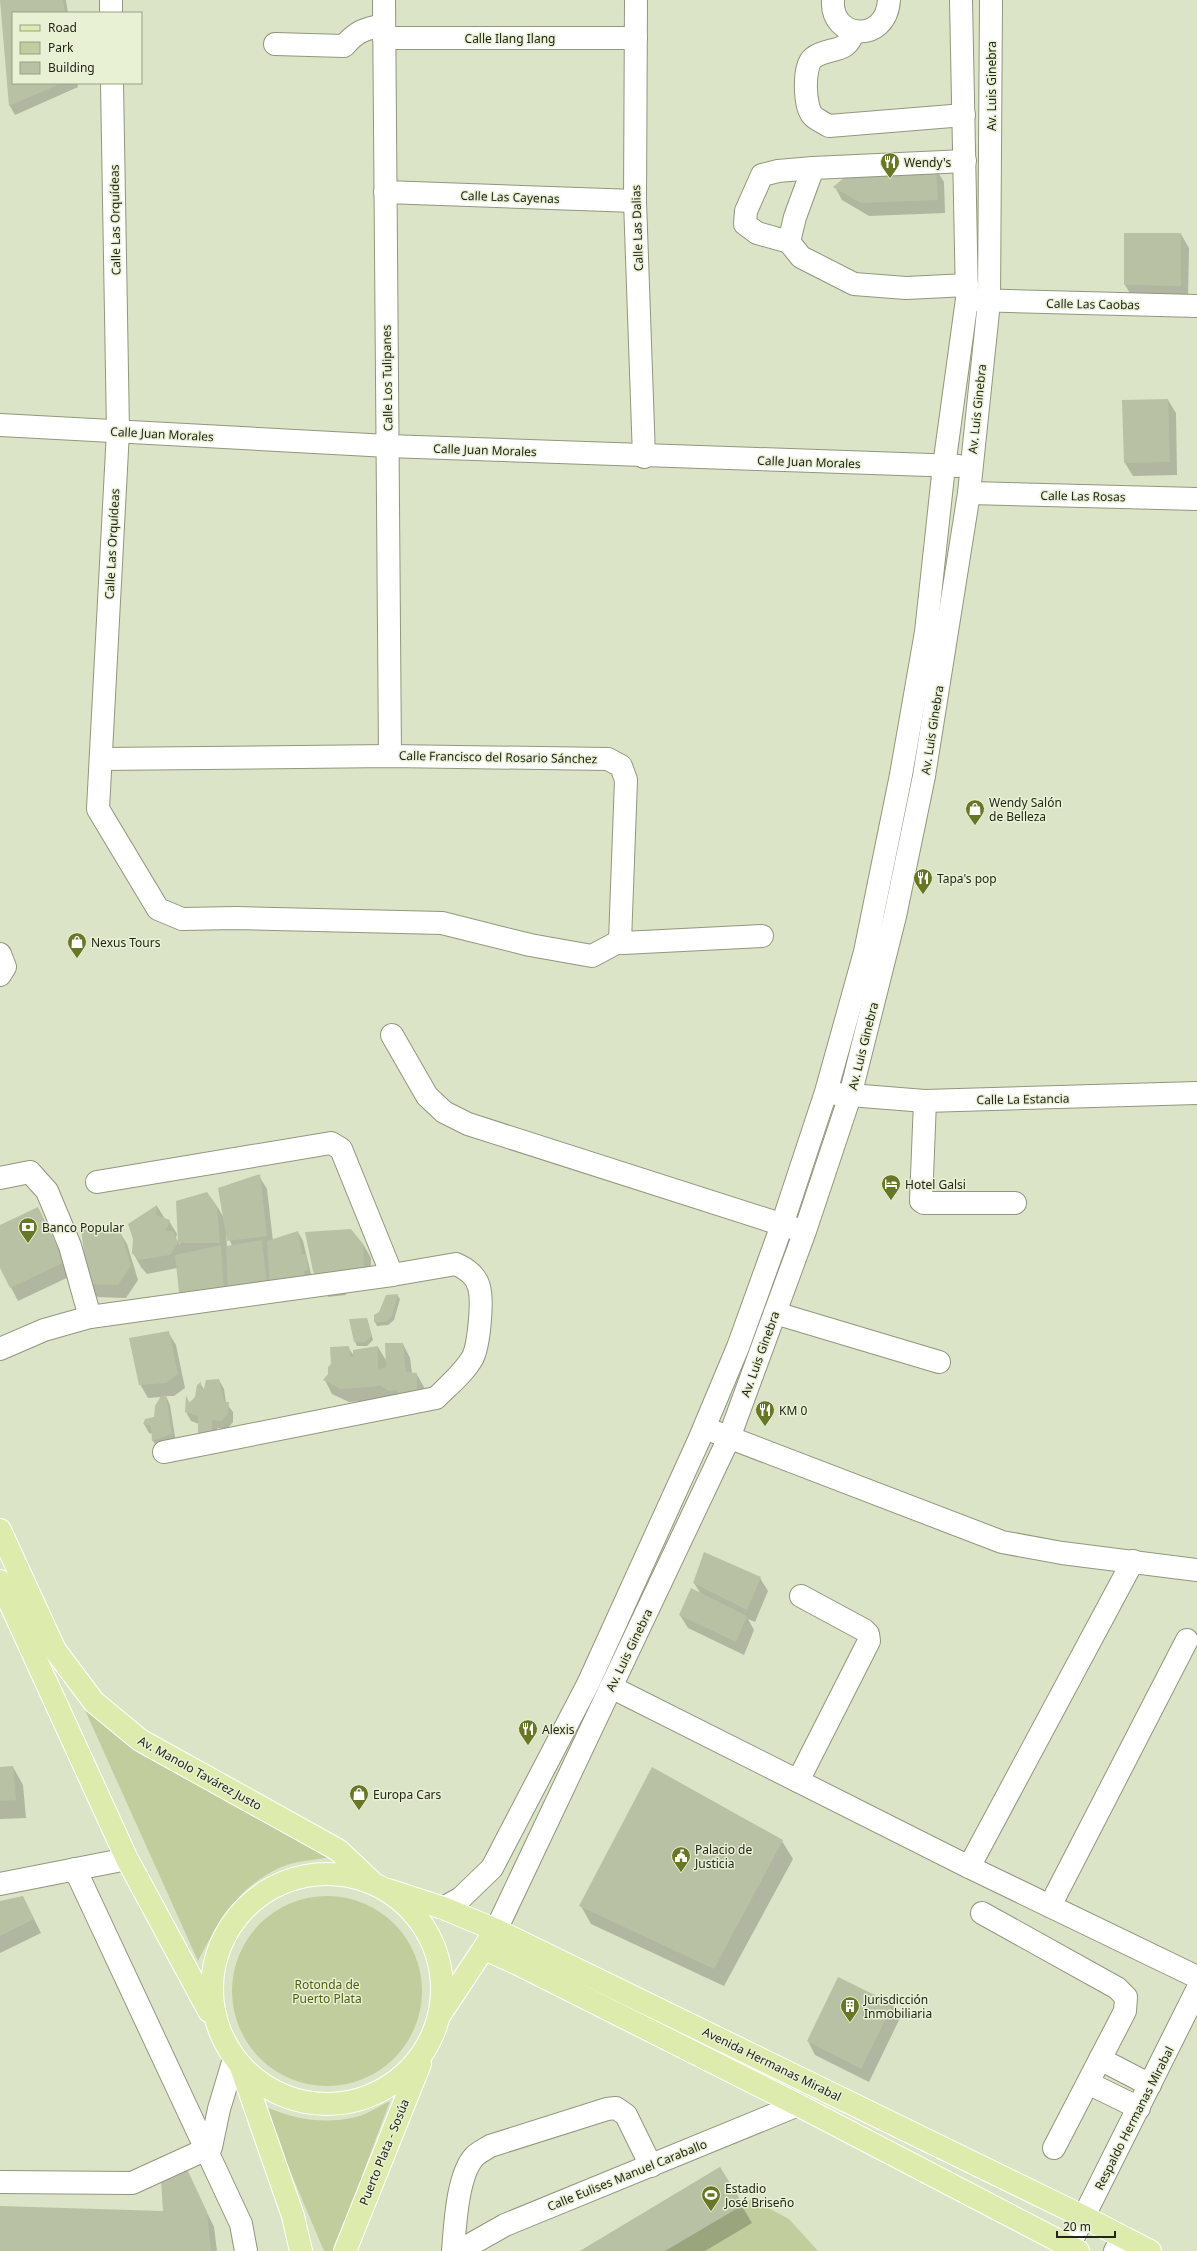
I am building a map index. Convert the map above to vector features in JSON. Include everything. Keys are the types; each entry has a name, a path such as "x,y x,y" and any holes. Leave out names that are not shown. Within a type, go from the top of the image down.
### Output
{"main road":[{"name":"Av. Manolo Tavárez Justo","path":"0,1530 55,1650 94,1702 140,1740 338,1850 380,1886"},
{"path":"0,1581 127,1859 238,2063 293,2216 301,2251"},
{"path":"216,2025 210,1987 217,1950 235,1917 263,1891 298,1876 335,1873 380,1886 415,1914 434,1944 442,1978 441,2013 434,2034 424,2054 400,2079 376,2094 370,2097 336,2105 301,2102 268,2089 238,2063"},
{"name":"Avenida Hermanas Mirabal","path":"380,1886 443,1908 496,1930 1084,2217 1119,2244 1150,2251"},
{"name":"Av. Luis Ginebra","path":"441,2013 485,1949 496,1930"},
{"name":"Avenida Hermanas Mirabal","path":"485,1949 520,1965 798,2105 1073,2248"},
{"name":"Puerto Plata - Sosúa","path":"346,2251 424,2054"}],"street":[{"path":"111,0 111,12"},
{"name":"Calle Los Tulipanes","path":"384,0 390,756"},
{"name":"Calle Las Dalias","path":"636,0 635,201 644,457"},
{"path":"833,0 833,7 836,17 843,26 853,31 864,32 875,28 883,21 888,11 890,0"},
{"name":"Av. Luis Ginebra","path":"443,1908 461,1898 492,1868 588,1684 704,1427 738,1347 782,1224 826,1092 864,952 901,775 926,632 944,466 966,292 965,161 960,0"},
{"name":"Av. Luis Ginebra","path":"496,1930 729,1438 805,1231 850,1096 896,916 924,776 969,493 989,302 991,0"},
{"name":"Calle Ilang Ilang","path":"275,44 344,46 352,37 364,29 384,31 636,38"},
{"path":"853,31 852,39 846,46 813,58 807,68 807,104 812,116 829,126 964,115"},
{"name":"Calle Las Orquídeas","path":"112,84 118,431 98,809 158,908 182,919 236,918 442,923 530,945 592,956 620,941"},
{"path":"813,168 794,217 789,242 757,233 745,224 746,211 762,175 778,171 813,168 965,161"},
{"name":"Calle Las Cayenas","path":"385,192 635,201"},
{"name":"Calle Las Caobas","path":"789,242 801,257 854,284 966,292 989,302 1197,306"},
{"name":"Calle Juan Morales","path":"0,425 388,446 644,457 971,467"},
{"name":"Calle Las Rosas","path":"969,493 1197,499"},
{"name":"Calle Francisco del Rosario Sánchez","path":"101,759 390,756 608,759 621,766 626,780 620,941"},
{"path":"620,941 623,943 762,936"},
{"path":"0,954 5,967 0,975"},
{"path":"392,1035 427,1096 444,1112 468,1124 805,1231"},
{"name":"Calle La Estancia","path":"826,1092 850,1096 925,1101 1197,1093"},
{"path":"925,1101 921,1201 924,1203 1015,1203"},
{"path":"97,1182 331,1143 341,1149 392,1275"},
{"path":"0,1178 30,1172 47,1191 70,1246 90,1317"},
{"path":"0,1349 44,1330 90,1317 392,1275 456,1264 465,1268 473,1276 479,1287 479,1338 473,1356 463,1372 436,1398 164,1452"},
{"path":"775,1313 939,1362"},
{"path":"704,1427 729,1438 1002,1542 1062,1553 1197,1570"},
{"path":"969,1867 1133,1561"},
{"path":"798,1781 869,1641 868,1634 864,1630 801,1596"},
{"path":"1050,1906 1187,1640"},
{"path":"611,1687 969,1867 1197,1977"},
{"path":"0,1884 127,1859"},
{"path":"75,1869 241,2224 246,2251"},
{"path":"982,1913 1117,1988 1126,1997 1125,2011 1054,2148"},
{"name":"Respaldo Hermanas Mirabal","path":"1073,2248 1084,2217 1197,1990"},
{"path":"1100,2059 1150,2085"},
{"path":"0,2182 132,2183 211,2147 219,2109 238,2063"},
{"path":"1088,2083 1139,2108"},
{"name":"Calle Eulises Manuel Caraballo","path":"459,2251 505,2225 798,2105"},
{"path":"453,2251 456,2208 466,2174 474,2157 490,2146 607,2109 616,2108 626,2115 651,2166"}],"green space":[{"path":"85,1710 144,1756 331,1857 297,1862 284,1866 264,1876 252,1885 240,1896 222,1919 198,1961"},
{"name":"Rotonda de Puerto Plata","path":"336,1896 346,1897 364,1903 388,1917 395,1923 401,1930 415,1954 421,1972 421,2010 415,2028 401,2052 395,2059 388,2065 364,2079 346,2085 318,2086 308,2085 282,2075 266,2065 253,2052 239,2028 233,2010 232,1982 233,1972 243,1946 253,1930 266,1917 290,1903 308,1897"},
{"path":"390,2101 334,2251 324,2251 262,2105 296,2117 332,2120 360,2116"},
{"name":"Estadio José Briseño","path":"720,2167 743,2204 752,2199 789,2219 818,2251 580,2251"}],"building":[{"path":"0,0 63,0 65,12 12,12 12,84 60,84 9,106"},
{"name":"Wendy's","path":"936,168 938,200 861,203 833,187 852,171"},
{"path":"1124,233 1181,233 1181,286 1124,285"},
{"path":"1168,399 1170,462 1124,463 1122,400"},
{"path":"260,1174 267,1236 227,1241 218,1188"},
{"path":"207,1192 217,1206 220,1243 178,1243 176,1201"},
{"path":"157,1205 156,1215 170,1220 166,1231 173,1231 178,1243 170,1255 139,1260 132,1253 133,1239 128,1224"},
{"name":"Banco Popular","path":"38,1207 65,1262 10,1288 0,1268 0,1225"},
{"path":"80,1221 98,1227 120,1230 131,1266 118,1285 88,1284"},
{"path":"351,1229 363,1244 364,1268 341,1271 339,1282 319,1284 313,1271 305,1232"},
{"path":"298,1231 302,1254 306,1254 308,1270 304,1271 305,1278 270,1291 267,1241"},
{"path":"262,1240 267,1287 228,1293 226,1246"},
{"path":"221,1245 224,1293 180,1301 175,1255"},
{"path":"398,1294 392,1316 386,1322 374,1322 374,1315 379,1312 386,1295"},
{"path":"367,1318 372,1336 365,1342 354,1342 349,1319"},
{"path":"169,1331 178,1374 166,1383 139,1385 129,1338"},
{"path":"385,1343 403,1343 406,1372 417,1373 417,1398 402,1399 396,1390 389,1391 381,1386 341,1389 323,1380 328,1374 328,1367 331,1364 330,1347 349,1346 350,1357 353,1357 353,1350 378,1346 378,1369 386,1367"},
{"path":"219,1379 224,1402 229,1402 228,1413 222,1421 212,1420 212,1432 198,1434 198,1416 185,1412 186,1395 189,1403 195,1397 197,1385 201,1382 201,1390 204,1389 206,1380"},
{"path":"166,1395 172,1434 152,1441 151,1426 143,1424 145,1419 154,1417 155,1406 161,1396"},
{"path":"704,1552 761,1577 747,1610 693,1583"},
{"path":"691,1588 747,1616 736,1642 679,1615"},
{"path":"13,1766 16,1800 0,1801 0,1767"},
{"name":"Palacio de Justicia","path":"652,1767 783,1840 714,1969 579,1906"},
{"path":"23,1896 34,1919 0,1936 0,1901"},
{"name":"Jurisdicción Inmobiliaria","path":"838,1977 893,2004 861,2069 807,2041"},
{"path":"720,2167 743,2205 665,2251 580,2251"},
{"path":"187,2169 207,2212 211,2251 0,2251 0,2206 163,2211 161,2179"}],"place":[{"name":"Wendy's","path":"890,179"},
{"name":"Wendy Salón de Belleza","path":"975,826"},
{"name":"Tapa's pop","path":"923,895"},
{"name":"Nexus Tours","path":"77,959"},
{"name":"Hotel Galsi","path":"891,1201"},
{"name":"Banco Popular","path":"28,1244"},
{"name":"KM 0","path":"765,1427"},
{"name":"Alexis","path":"528,1746"},
{"name":"Europa Cars","path":"359,1811"},
{"name":"Palacio de Justicia","path":"681,1873"},
{"name":"Jurisdicción Inmobiliaria","path":"850,2023"},
{"name":"Estadio José Briseño","path":"711,2212"}]}
